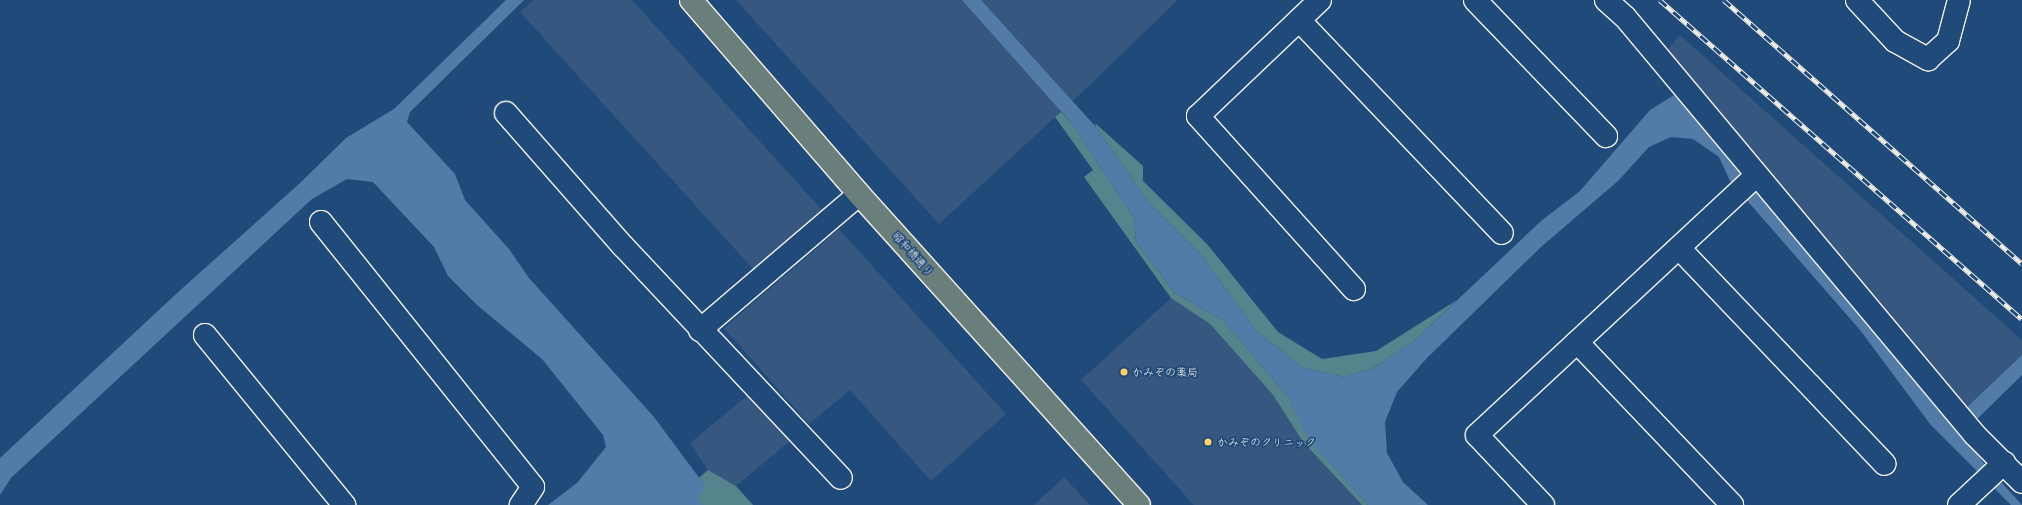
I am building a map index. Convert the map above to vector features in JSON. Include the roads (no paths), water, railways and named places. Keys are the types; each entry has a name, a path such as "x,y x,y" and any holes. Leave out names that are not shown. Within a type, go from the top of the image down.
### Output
{"main road":[{"name":"昭和橋通り","path":"691,0 859,194 1139,505"}],"street":[{"path":"1320,0 1198,116 1354,289"},
{"path":"1475,0 1606,136"},
{"path":"1606,0 1625,17 1975,435 2022,482"},
{"path":"1857,0 1895,40 1928,60 1948,41 1959,0"},
{"path":"1298,20 1502,233"},
{"path":"506,113 623,246 700,330 841,478"},
{"path":"1543,505 1477,435 1757,175"},
{"path":"700,330 859,194"},
{"path":"322,222 532,488 521,505"},
{"path":"1679,248 1885,464"},
{"path":"205,335 344,505"},
{"path":"1577,342 1732,505"},
{"path":"1959,505 2004,463"}],"railway":[{"path":"1660,0 2022,319"},
{"path":"1724,0 2022,264"}],"place":[{"name":"かみぞの薬局","path":"1124,372"},
{"name":"かみぞのクリニック","path":"1208,442"}]}
